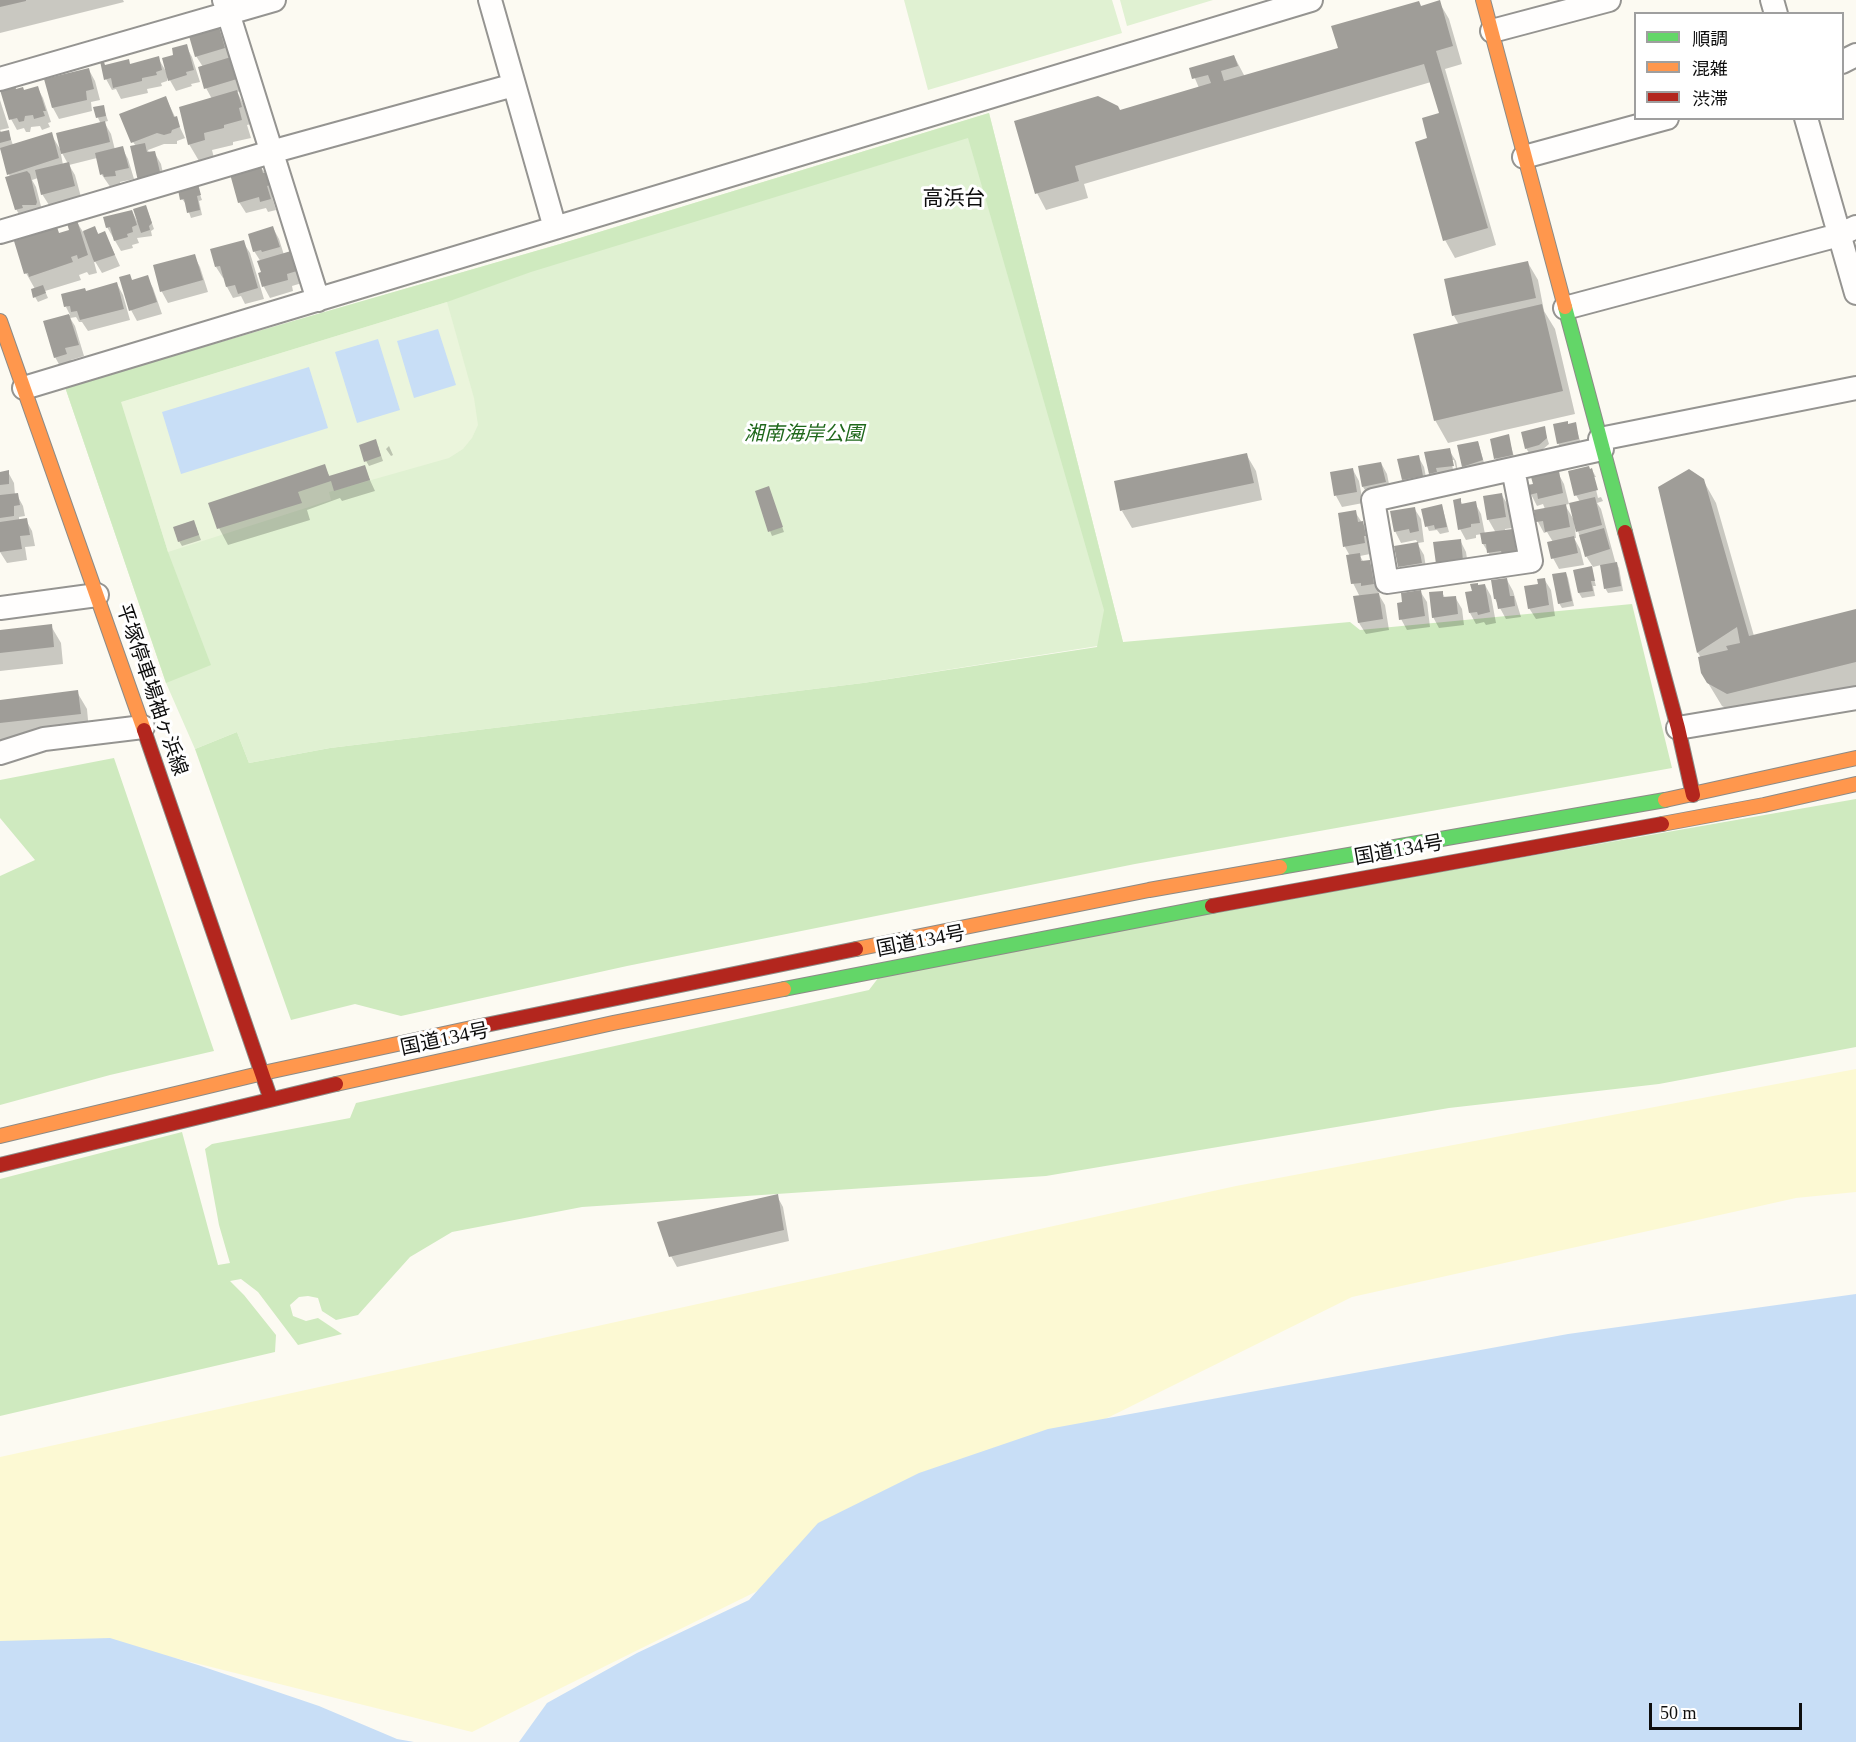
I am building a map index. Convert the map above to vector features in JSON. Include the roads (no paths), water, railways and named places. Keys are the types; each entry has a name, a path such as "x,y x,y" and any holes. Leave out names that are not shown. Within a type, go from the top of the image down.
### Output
{"main road":[{"path":"1483,0 1678,728 1693,795"},
{"name":"平塚停車場袖ヶ浜線","path":"0,321 143,727 270,1099"},
{"name":"国道134号","path":"0,1136 263,1073 607,999 1046,910 1335,856 1693,795 1856,758"},
{"name":"国道134号","path":"0,1165 270,1099 613,1023 1080,930 1764,805 1856,784"}],"street":[{"path":"0,79 226,6 274,0"},
{"path":"490,0 555,228"},
{"path":"24,388 1311,0"},
{"path":"1492,31 1610,0"},
{"path":"226,6 318,300"},
{"path":"0,232 271,152 514,85"},
{"path":"1524,157 1659,120"},
{"path":"1807,120 1847,231 1856,293"},
{"path":"1565,308 1847,231"},
{"path":"1513,469 1531,561 1387,582 1373,500 1513,469 1601,444 1856,388"},
{"path":"0,608 97,595"},
{"path":"1678,728 1856,698"},
{"path":"0,753 44,739 143,727"}],"water":[{"path":"438,329 456,385 414,398 397,341"},
{"path":"378,339 400,410 357,423 335,352"},
{"path":"309,367 328,428 181,474 162,412"},
{"path":"1856,1294 1856,1742 519,1742 547,1703 637,1653 749,1600 818,1523 919,1473 1048,1429 1568,1334"},
{"path":"110,1638 319,1706 397,1739 414,1742 0,1742 0,1641"}],"district":[{"name":"高浜台","path":"954,199"}],"park label":[{"name":"湘南海岸公園","path":"804,435"}]}
